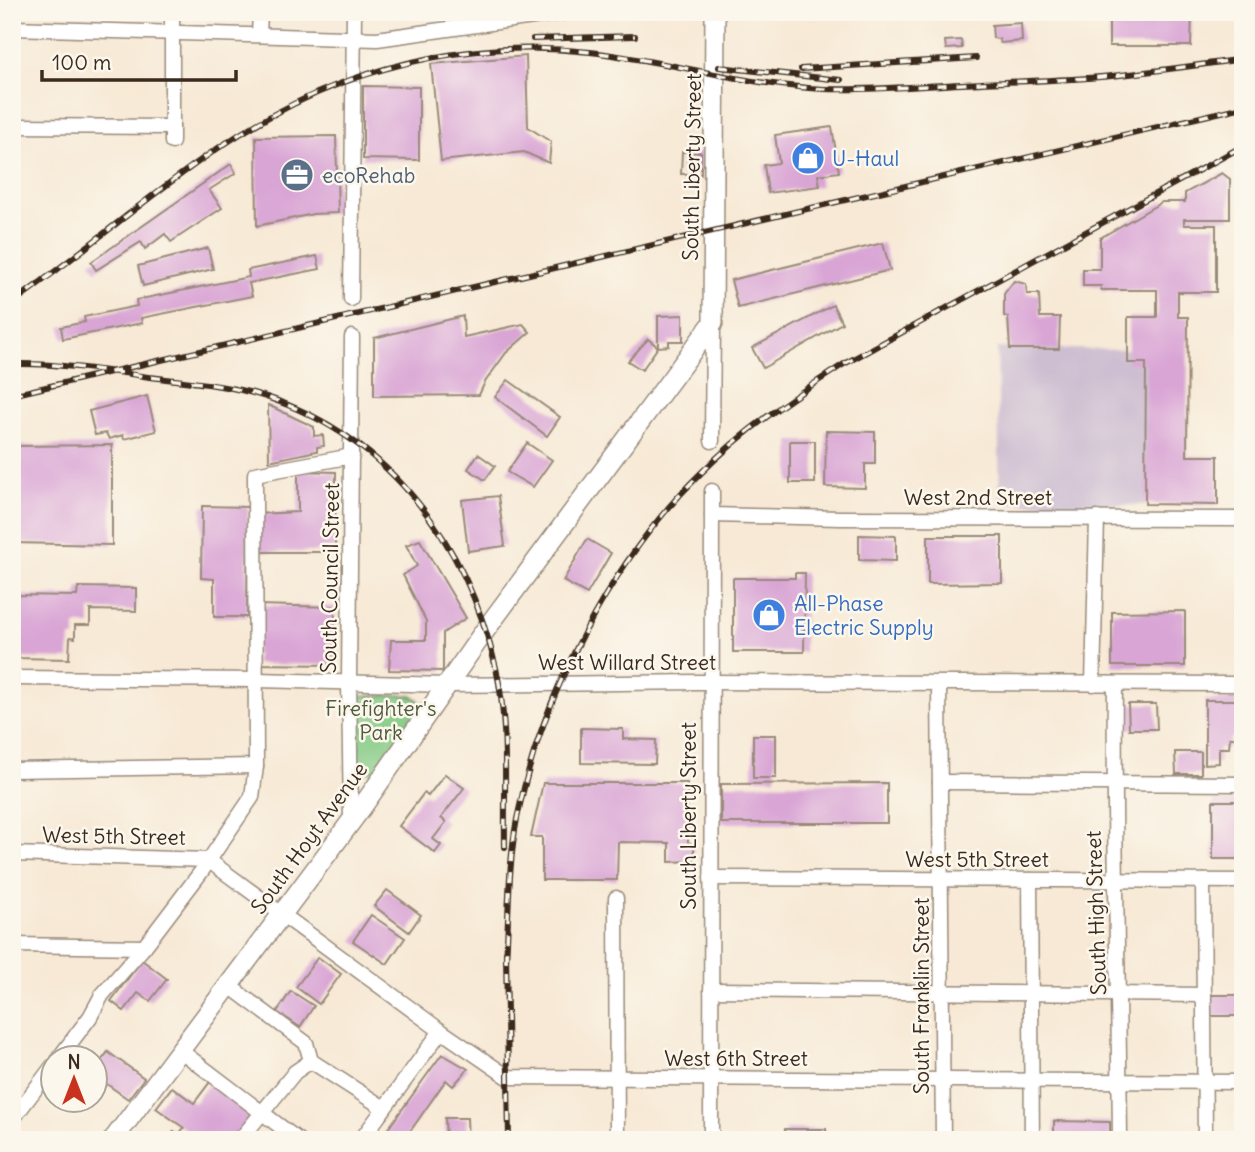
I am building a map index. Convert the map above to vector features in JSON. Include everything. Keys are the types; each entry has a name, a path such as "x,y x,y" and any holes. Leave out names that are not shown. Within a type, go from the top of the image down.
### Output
{"main road":[{"name":"South Liberty Street","path":"713,323 715,12"},
{"name":"South Hoyt Avenue","path":"113,1140 351,820 486,629 713,323"}],"street":[{"path":"12,126 172,135 172,12"},
{"path":"259,35 260,12"},
{"path":"351,299 354,12"},
{"path":"12,28 377,39 569,12"},
{"path":"712,441 713,323"},
{"name":"South Council Street","path":"351,820 349,682 352,337"},
{"path":"70,1044 90,1017 102,995 144,947 252,797 256,766 257,680 255,474 352,456"},
{"name":"South Liberty Street","path":"712,491 712,1140"},
{"name":"West 2nd Street","path":"712,514 841,518 1243,519"},
{"path":"1093,684 1097,518"},
{"name":"West Willard Street","path":"12,678 448,685 1243,684"},
{"name":"South Franklin Street","path":"939,684 943,1140"},
{"name":"South High Street","path":"1115,684 1114,880 1119,995 1120,1140"},
{"path":"12,770 256,766"},
{"path":"940,782 1243,784"},
{"name":"West 5th Street","path":"12,854 208,860 282,913"},
{"name":"West 5th Street","path":"711,878 1243,881"},
{"path":"1030,880 1032,1140"},
{"path":"1203,881 1205,1140"},
{"path":"616,898 617,1140"},
{"name":"West 6th Street","path":"282,913 508,1077 1243,1082"},
{"path":"12,945 144,947"},
{"path":"228,985 306,1043 310,1061 384,1108"},
{"path":"711,990 1204,995"},
{"path":"361,1140 442,1031"},
{"path":"181,1051 298,1140"},
{"path":"240,1140 295,1072 310,1061"},
{"path":"12,1120 38,1086"}],"shaded area":[{"path":"997,348 1128,350 1146,363 1146,505 1000,504"}],"green space":[{"name":"Firefighter's Park","path":"409,695 422,704 421,710 374,772 362,770 356,760 356,700 361,696"}],"building":[{"path":"1109,12 1192,12 1191,46 1109,46"},
{"path":"1021,23 1022,41 1000,43 999,39 993,38 992,25"},
{"path":"961,40 962,48 946,49 945,41"},
{"path":"526,56 528,127 551,142 549,163 524,152 441,161 431,64"},
{"path":"363,86 419,87 419,160 363,159"},
{"name":"U-Haul","path":"832,127 839,172 818,175 820,186 768,193 764,165 779,163 775,135"},
{"name":"ecoRehab","path":"336,136 338,213 313,214 257,226 256,137"},
{"path":"682,152 701,152 701,174 681,174"},
{"path":"231,164 236,173 209,190 222,208 171,242 165,234 145,249 141,242 96,270 91,262"},
{"path":"1222,173 1230,179 1230,219 1184,219 1184,225 1216,225 1216,292 1178,292 1178,317 1188,317 1187,456 1218,456 1218,505 1145,504 1146,363 1128,363 1128,317 1157,317 1157,290 1101,290 1101,286 1083,286 1083,269 1100,269 1100,238 1162,202 1185,202 1185,193"},
{"path":"883,243 890,270 738,308 731,280"},
{"path":"208,248 213,269 143,286 138,266"},
{"path":"317,256 320,269 249,283 252,296 141,318 142,323 63,339 61,327 85,322 84,317 137,306 136,300 249,277 248,270"},
{"path":"1014,281 1026,284 1027,294 1039,294 1040,317 1060,317 1059,349 1010,349 1008,317 1004,316 1004,294"},
{"path":"833,305 842,323 763,368 752,348"},
{"path":"683,315 683,341 669,341 669,346 658,347 658,316"},
{"path":"463,316 464,337 523,324 530,332 506,353 479,395 374,396 374,338"},
{"path":"648,339 658,347 642,370 628,361"},
{"path":"508,380 560,417 547,436 495,397"},
{"path":"147,396 156,431 124,439 123,435 109,439 106,433 95,435 89,411"},
{"path":"268,405 314,427 314,436 323,435 324,446 317,447 317,451 269,461"},
{"path":"826,431 875,432 875,464 865,464 865,488 825,487"},
{"path":"790,441 815,441 815,483 790,483"},
{"path":"527,443 552,460 533,487 507,472"},
{"path":"112,445 112,545 12,543 13,446"},
{"path":"478,454 495,466 485,480 468,469"},
{"path":"298,471 336,472 335,552 256,552 255,514 298,512"},
{"path":"498,496 505,546 468,551 462,500"},
{"path":"202,506 248,507 247,617 214,617 214,579 201,578"},
{"path":"859,535 896,536 896,561 859,560"},
{"path":"928,536 1002,536 1002,583 928,584"},
{"path":"587,539 611,553 587,594 563,581"},
{"path":"420,540 466,618 443,633 443,671 389,670 391,640 426,640 426,621 403,575 417,566 406,545"},
{"name":"All-Phase Electric Supply","path":"795,573 805,573 804,652 733,652 733,578 795,578"},
{"path":"78,587 136,588 136,611 90,610 90,625 75,625 75,638 70,637 69,659 14,658 15,595 77,596"},
{"path":"256,605 335,607 334,665 256,664"},
{"path":"1185,611 1185,666 1112,666 1112,612"},
{"path":"1205,700 1243,700 1243,738 1230,738 1229,748 1219,748 1219,763 1205,764"},
{"path":"1128,704 1156,704 1157,729 1129,729"},
{"path":"581,728 623,729 623,739 656,740 655,764 581,763"},
{"path":"753,735 776,735 776,778 753,778"},
{"path":"1175,752 1201,752 1201,774 1176,774"},
{"path":"445,774 464,788 441,818 446,822 433,839 441,845 435,853 399,826 424,793 428,796"},
{"path":"543,783 687,783 688,843 694,843 694,861 669,862 669,843 618,842 617,880 542,880 542,837 531,837"},
{"path":"887,783 887,823 721,823 721,784"},
{"path":"1213,801 1243,801 1243,859 1213,859"},
{"path":"387,890 421,915 409,932 374,906"},
{"path":"371,915 405,938 387,964 353,941"},
{"path":"318,957 341,974 319,1004 296,987"},
{"path":"142,960 167,979 150,1001 138,993 124,1011 111,1001"},
{"path":"291,991 314,1006 300,1027 277,1012"},
{"path":"1210,995 1243,995 1243,1016 1210,1016"},
{"path":"108,1052 144,1078 128,1099 108,1085"},
{"path":"442,1054 468,1069 453,1086 446,1080 404,1140 380,1140"},
{"path":"210,1082 255,1115 237,1140 168,1140 174,1131 178,1135 184,1128 156,1108 172,1087 194,1103"},
{"path":"445,1118 467,1118 468,1140 446,1140"},
{"path":"1054,1121 1110,1122 1110,1140 1054,1140"},
{"path":"785,1129 826,1129 826,1140 784,1140"}],"railway":[{"path":"533,39 635,36"},
{"path":"12,303 169,183 251,128 294,104 339,84 431,58 494,50 558,49 619,56 765,83 824,89 1093,78 1243,59"},
{"path":"801,69 976,58"},
{"path":"719,67 841,80"},
{"path":"12,395 1243,107"},
{"path":"506,961 514,836 528,772 543,725 584,633 638,547 668,508 734,442 844,364 1243,146"},
{"path":"12,364 98,370 214,385 253,393 300,410 342,433 380,462 412,496 440,534 464,576 482,621 496,668 503,712 505,847"},
{"path":"506,952 509,1140"}],"place":[{"name":"U-Haul","path":"808,158"},
{"name":"ecoRehab","path":"297,175"},
{"name":"All-Phase Electric Supply","path":"769,615"}]}
